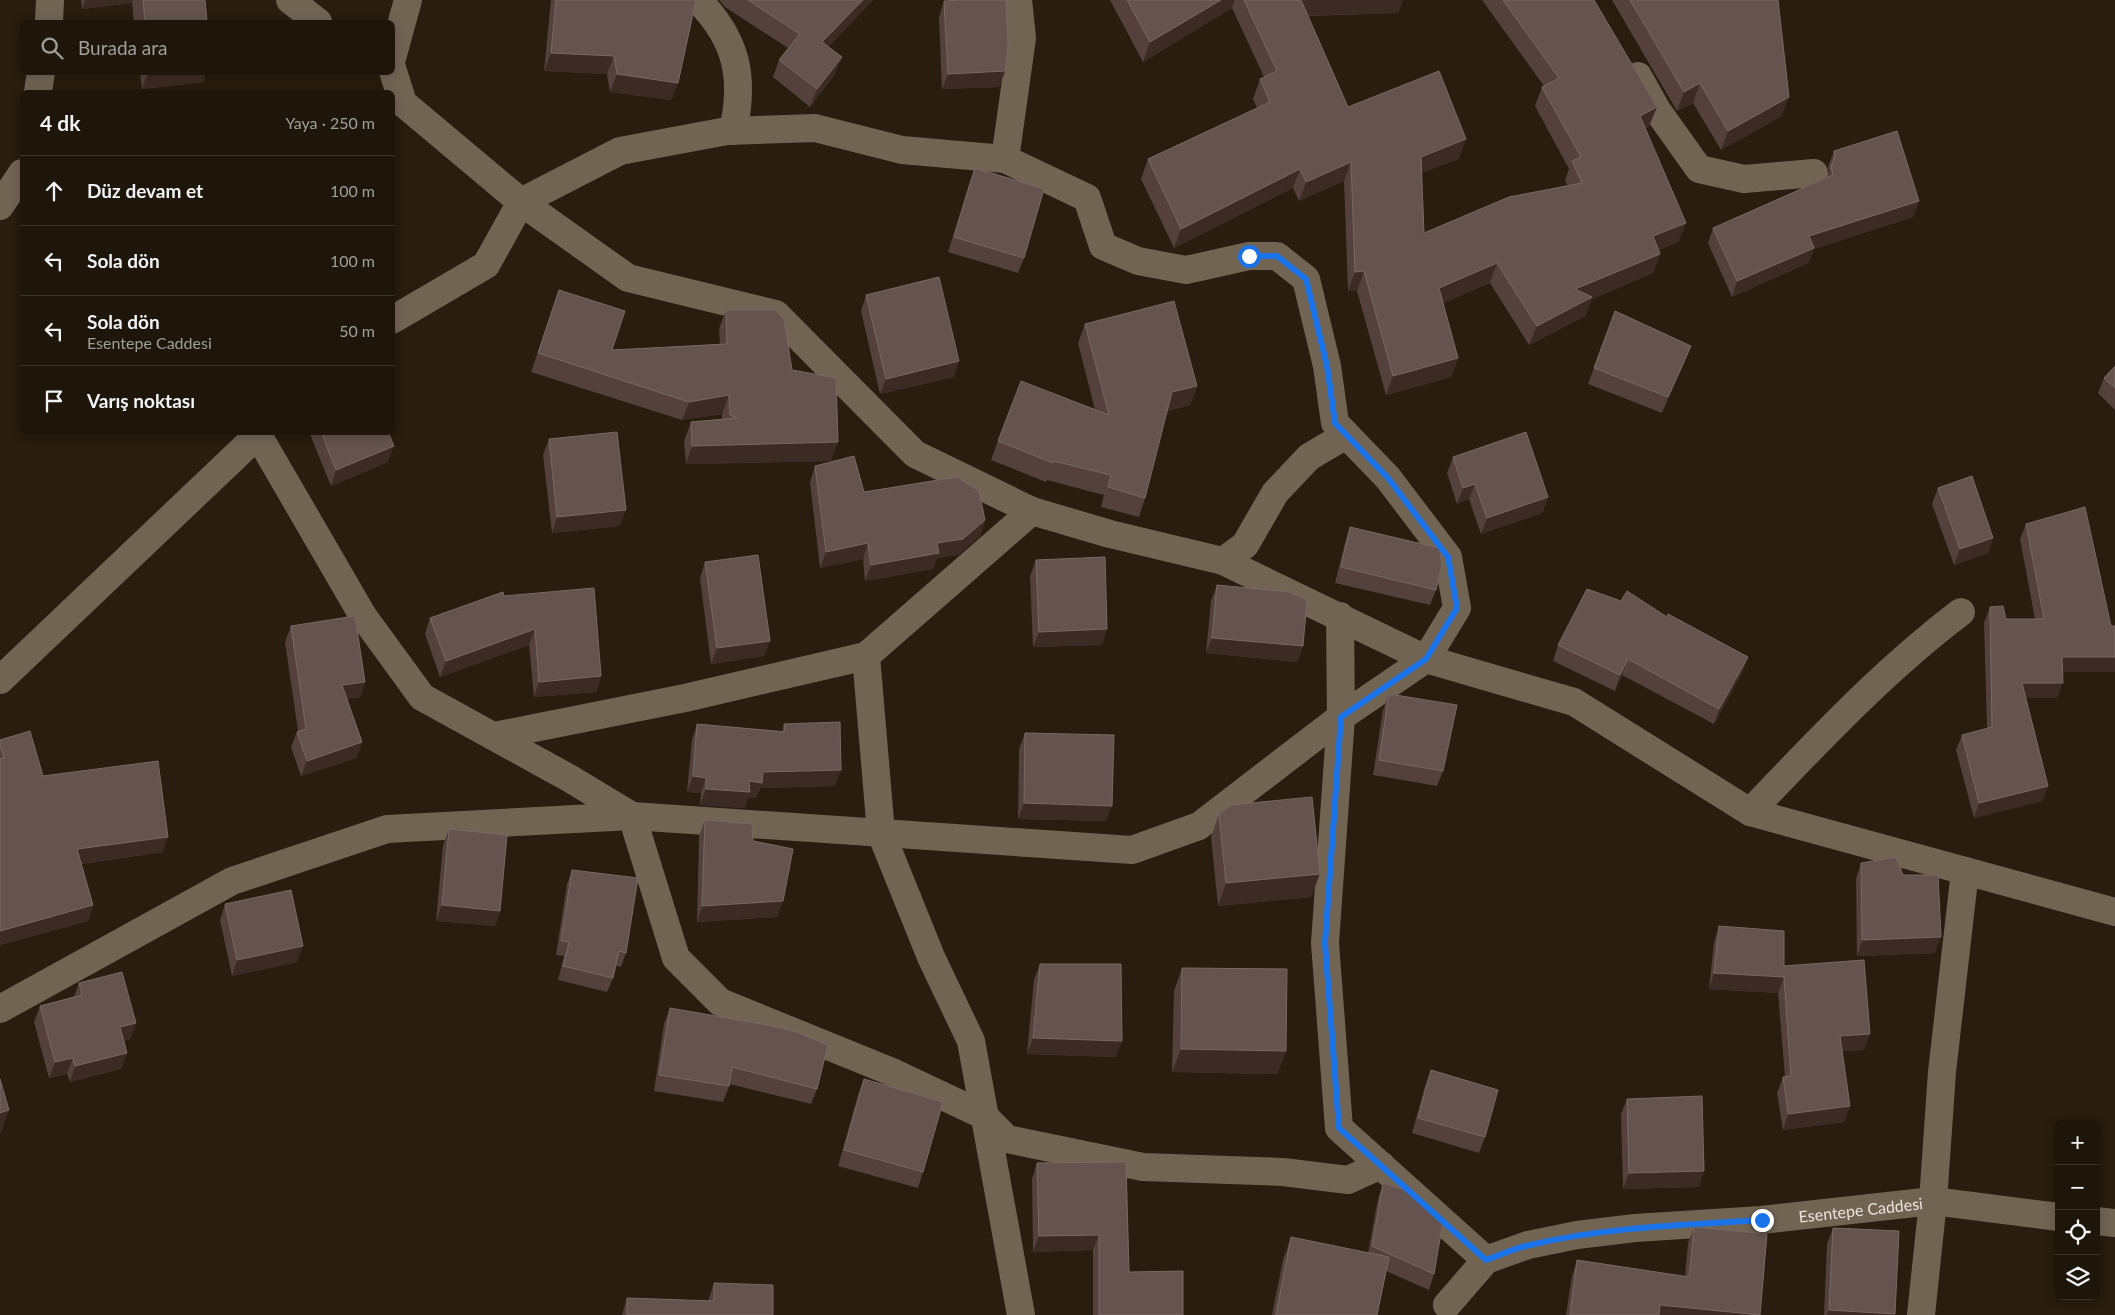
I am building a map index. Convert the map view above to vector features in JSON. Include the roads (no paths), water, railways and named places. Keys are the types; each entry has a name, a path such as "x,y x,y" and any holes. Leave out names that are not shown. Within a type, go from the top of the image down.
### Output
{"street":[{"path":"49,20 50,0"},
{"path":"290,0 315,20"},
{"path":"395,47 408,0"},
{"path":"698,0 725,32 732,51 737,71 738,99 733,131"},
{"path":"1005,159 1022,38 1018,0"},
{"path":"1623,51 1657,110 1699,169 1744,179 1814,173"},
{"path":"38,90 41,75"},
{"path":"394,75 403,103 521,202 628,278 776,314 915,454 1032,511 1110,534 1223,561 1426,659 1574,702 1750,812 2115,912"},
{"path":"0,1009 232,881 386,829 632,816 1132,850 1199,826 1341,717 1426,659 1457,608 1448,557 1388,478 1335,423 1327,366 1306,279 1277,256 1249,256 1186,270 1138,261 1104,246 1087,198 1005,159 902,150 815,128 733,131 620,150 521,202 486,265 395,318"},
{"path":"0,206 20,176"},
{"path":"0,680 259,435"},
{"path":"261,435 363,616 422,697 494,736 632,816 676,958 720,1002 892,1072 983,1115 1007,1139 1143,1167 1283,1172 1348,1180 1381,1165"},
{"path":"1223,561 1245,545 1275,493 1309,457 1346,435"},
{"path":"494,736 685,698 866,656 1032,511"},
{"path":"1750,812 1845,712 1922,642 1962,612"},
{"path":"1340,616 1341,717 1325,943 1339,1128 1486,1260"},
{"path":"866,656 881,833 932,957 971,1041 1021,1315"},
{"path":"1921,1315 1934,1201 1943,1063 1965,871"},
{"name":"Esentepe Caddesi","path":"1442,1312 1486,1260 1528,1245 1577,1235 1635,1228 1762,1220 1934,1201 2055,1216"},
{"path":"2100,1221 2115,1223"}]}
